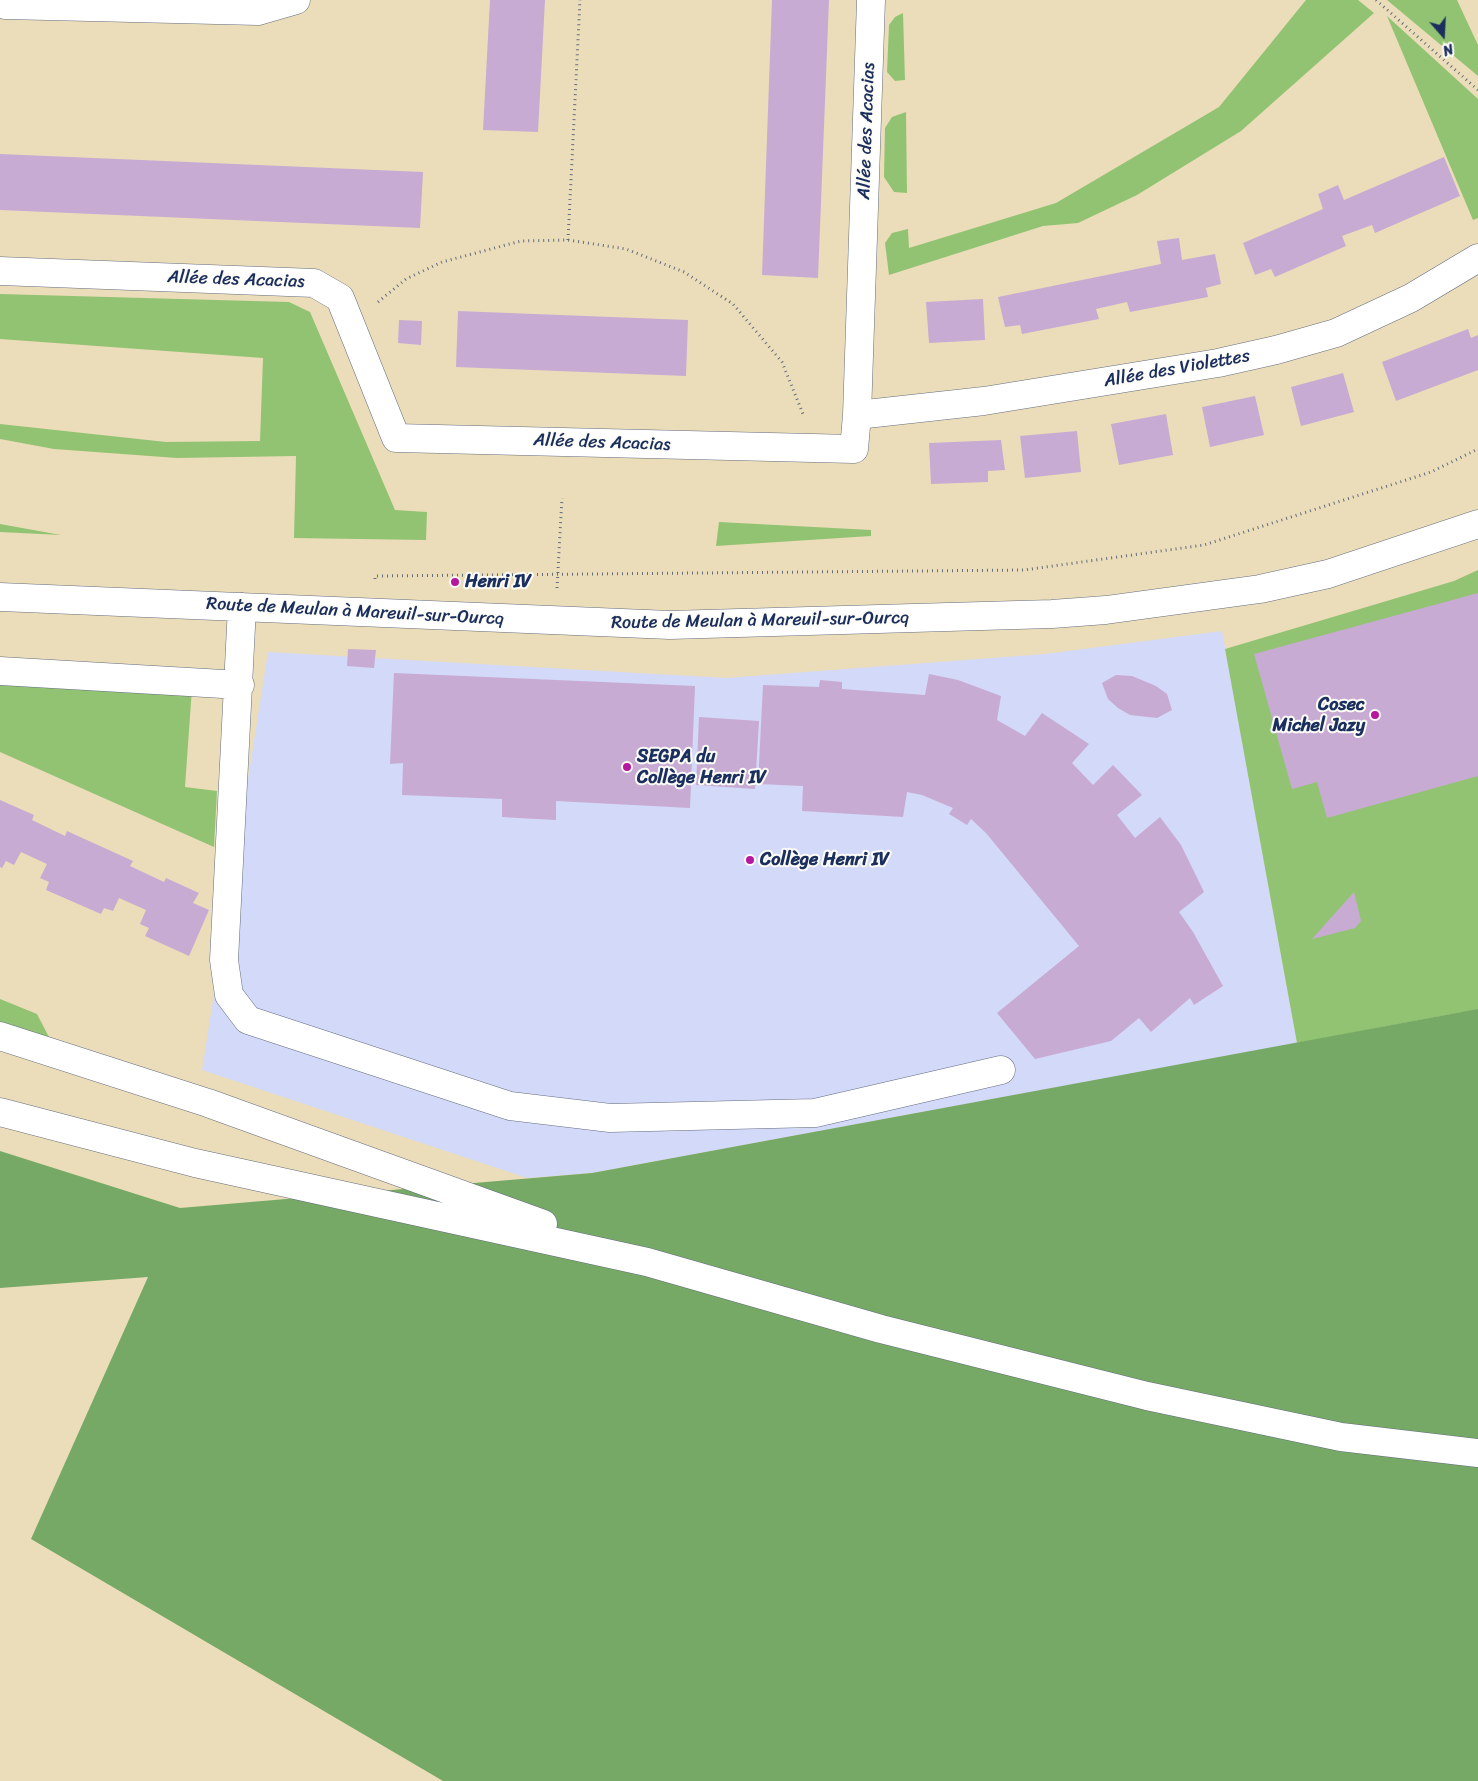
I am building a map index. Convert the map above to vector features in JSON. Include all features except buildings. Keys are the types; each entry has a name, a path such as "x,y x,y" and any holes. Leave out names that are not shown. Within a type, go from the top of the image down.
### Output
{"street":[{"path":"0,1 5,5 258,11 296,0"},
{"name":"Allée des Acacias","path":"0,272 314,283 340,298 396,438 854,449 857,415 871,0"},
{"name":"Allée des Violettes","path":"857,415 984,402 1218,363 1276,350 1336,332 1411,298 1478,258"},
{"name":"Route de Meulan à Mareuil-sur-Ourcq","path":"0,597 670,626 1052,614 1106,610 1260,589 1328,574 1478,524"},
{"path":"242,607 240,686 224,960 229,995 248,1020 510,1106 610,1118 815,1113 1002,1070"},
{"path":"0,671 240,686"},
{"path":"0,1036 208,1103 647,1262"},
{"path":"0,1112 195,1163 647,1262 881,1329 1147,1396 1341,1436 1478,1453"}],"path":[{"path":"568,240 580,0"},
{"path":"1376,0 1478,90"},
{"path":"352,325 406,279 442,262 521,241 568,240 626,249 684,272 733,304 782,362 818,449"},
{"path":"366,613 375,576 1024,570 1204,545 1431,472 1478,449"},
{"path":"555,621 562,498"}],"shaded area":[{"name":"Collège Henri IV","path":"1222,631 1297,1043 592,1173 527,1178 202,1070 268,652 726,678 1045,654"}],"green space":[{"path":"1306,0 1358,0 1374,13 1241,131 1137,195 1078,223 1043,226 889,275 885,243 892,233 908,229 909,248 1056,203 1219,107"},
{"path":"1387,0 1457,0 1478,45 1478,76"},
{"path":"903,13 905,80 895,81 887,72 889,25 895,17"},
{"path":"1387,16 1478,99 1478,218 1473,220"},
{"path":"906,112 907,193 894,192 884,177 885,128 892,117"},
{"path":"0,294 289,302 310,312 395,510 427,512 426,540 294,538 296,456 177,458 54,449 0,439 0,424 166,442 260,441 263,358 0,339"},
{"path":"719,522 871,530 871,536 716,546"},
{"path":"0,524 61,535 0,532"},
{"path":"1478,570 1478,1014 1463,1012 1297,1043 1225,649 1454,581"},
{"path":"0,678 192,688 185,787 217,791 214,847 0,752"},
{"path":"0,999 37,1014 51,1041 0,1024"},
{"path":"1478,1009 1478,1781 443,1781 31,1539 148,1277 0,1288 0,1151 180,1208 592,1173"}],"place":[{"name":"Henri IV","path":"455,582"},
{"name":"Cosec Michel Jazy","path":"1375,715"},
{"name":"SEGPA du Collège Henri IV","path":"627,767"},
{"name":"Collège Henri IV","path":"750,860"}]}
